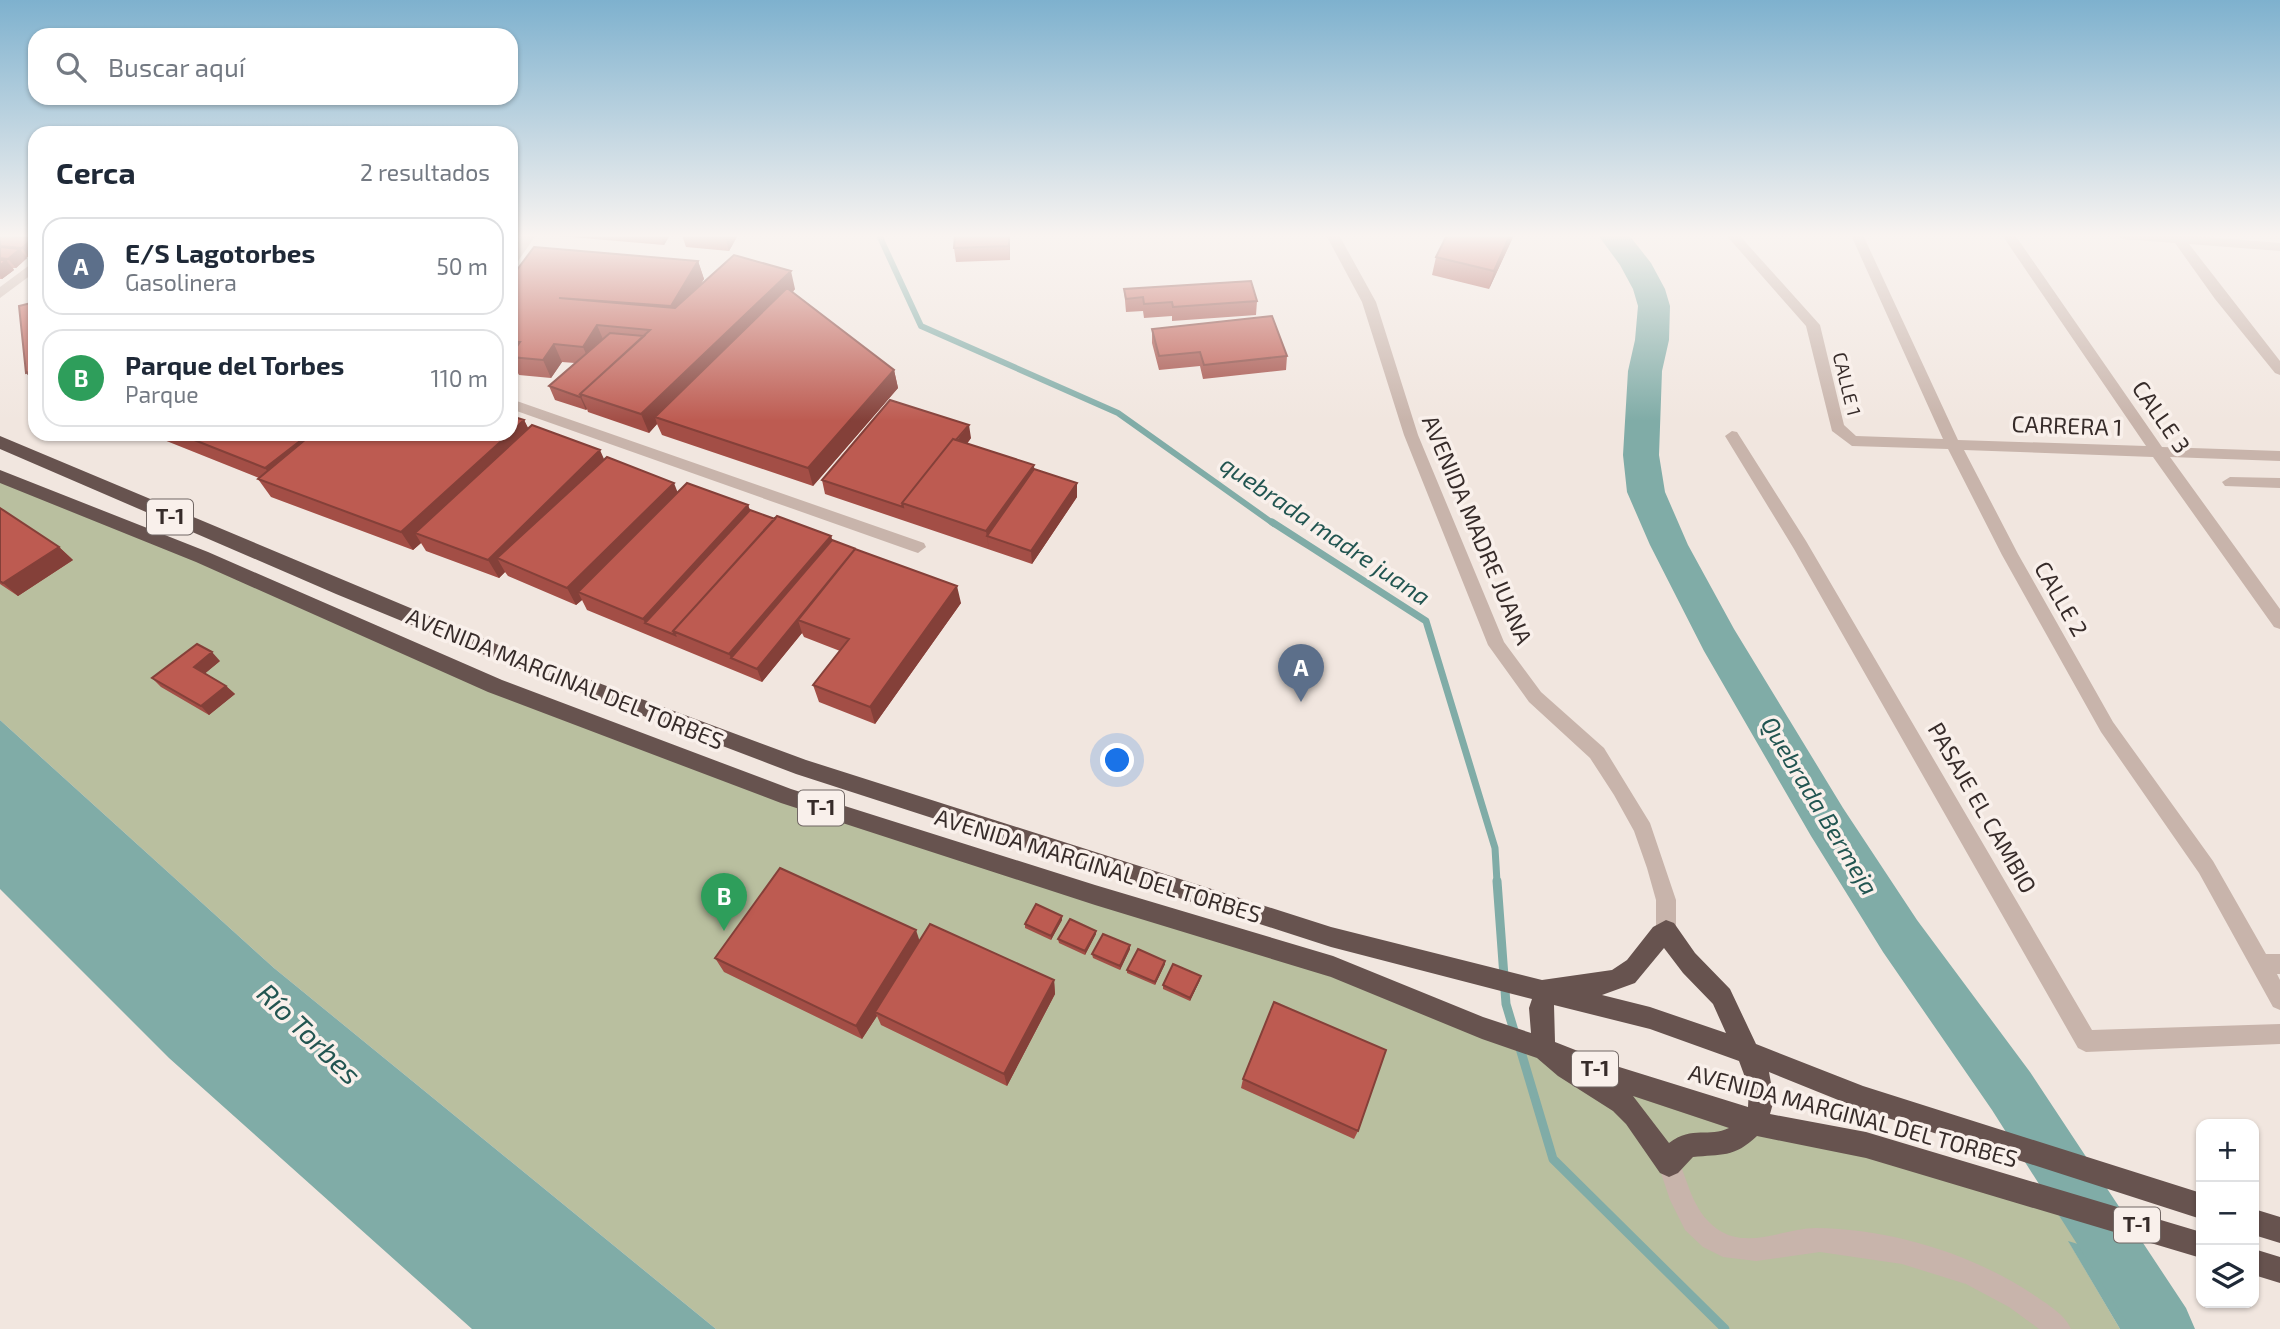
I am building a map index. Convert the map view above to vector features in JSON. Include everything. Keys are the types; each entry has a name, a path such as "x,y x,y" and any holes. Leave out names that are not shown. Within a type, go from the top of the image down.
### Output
{"highway":[{"name":"AVENIDA MARGINAL DEL TORBES","path":"0,442 342,589 511,658 803,768 1331,937 1546,989 1650,1018 1747,1052 1863,1098 2189,1202"},
{"name":"AVENIDA MARGINAL DEL TORBES","path":"0,475 202,557 495,686 788,797 1095,895 1333,967 1482,1028 1616,1078 1753,1123 1866,1145 2196,1243"},
{"path":"1666,930 1678,951 1720,993 1762,1083 1760,1105 1753,1123 1733,1141 1686,1144 1677,1150 1669,1164 1635,1115 1622,1102 1567,1068 1544,1049 1541,1008 1546,989 1605,983 1632,971 1654,940 1666,930"},
{"path":"2259,1224 2280,1230"},
{"path":"2259,1264 2280,1270"}],"street":[{"name":"AVENIDA MADRE JUANA","path":"1366,297 1411,435 1493,636 1535,697 1597,753 1621,789 1643,829 1657,868 1666,900 1666,930"},
{"name":"CALLE 1","path":"1787,297 1813,326 1837,427 1852,442"},
{"name":"CALLE 2","path":"1885,297 1953,444 2010,555 2107,727 2206,867 2270,964 2280,1000"},
{"name":"CALLE 3","path":"2051,297 2280,622"},
{"path":"2223,297 2280,370"},
{"path":"518,406 918,547"},
{"name":"PASAJE EL CAMBIO","path":"1732,436 1800,545 2086,1041 2280,1034"},
{"name":"CARRERA 1","path":"1852,442 2280,456"},
{"path":"2230,482 2280,482"},
{"path":"1669,1164 1681,1205 1688,1217 1701,1231 1725,1246 1750,1251 1796,1241 1839,1241 1927,1256 1991,1282 2023,1301 2059,1329"}],"green space":[{"path":"0,476 495,686 1001,864 1482,1028 2081,1213 2104,1252 2069,1242 2120,1329 716,1329 274,968 0,720"}],"water":[{"name":"Río Torbes","path":"0,720 274,968 716,1329 472,1329 169,1058 0,889"},
{"path":"2068,1241 2144,1264 2183,1329 2120,1329"}],"building":[{"path":"518,297 676,297 671,306 559,298 675,308 687,297 764,297 641,414 580,394 650,330 597,325 583,347 554,344 543,360 518,358"},
{"path":"778,297 799,297 894,370 808,468 655,417"},
{"path":"1143,297 1256,297 1257,301 1173,307 1172,302 1144,304"},
{"path":"28,304 26,373 19,306"},
{"path":"1272,316 1287,356 1204,365 1200,352 1159,356 1152,329"},
{"path":"610,333 644,336 580,394 580,397 549,386"},
{"path":"890,400 969,425 956,440 953,439 902,503 903,507 822,480"},
{"path":"532,425 600,450 488,560 415,533 515,441 518,441"},
{"path":"953,439 1034,465 986,531 902,503"},
{"path":"197,441 300,441 265,468"},
{"path":"304,441 501,441 401,532 258,479"},
{"path":"607,457 674,483 567,588 497,558"},
{"path":"1034,469 1077,483 1031,551 987,536"},
{"path":"687,483 748,505 643,619 578,592"},
{"path":"0,508 59,547 3,583 0,581"},
{"path":"750,510 775,519 673,631 675,635 645,623"},
{"path":"777,516 831,536 729,654 673,631"},
{"path":"832,540 856,549 757,669 731,658"},
{"path":"855,549 957,586 870,707 813,685 849,639 798,620"},
{"path":"197,644 212,652 194,667 226,686 201,706 152,678"},
{"path":"780,868 916,930 856,1026 715,958"},
{"path":"1036,904 1062,916 1051,936 1025,924"},
{"path":"1070,919 1096,931 1085,951 1058,939"},
{"path":"930,924 1054,980 1004,1074 875,1012"},
{"path":"1103,934 1130,945 1120,966 1092,954"},
{"path":"1138,949 1165,961 1155,982 1127,970"},
{"path":"1173,964 1201,976 1190,998 1163,985"},
{"path":"1274,1002 1386,1050 1358,1131 1243,1079"}],"waterway":[{"name":"quebrada madre juana","path":"908,297 921,326 1118,413 1274,524"},
{"name":"Quebrada Bermeja","path":"1651,297 1654,306 1652,340 1645,371 1641,455 1646,492 1669,545 1719,640 1827,822 1900,936 2011,1091 2165,1329"},
{"name":"quebrada madre juana","path":"1272,522 1426,621 1495,848 1497,882"},
{"name":"quebrada madre juana","path":"1497,881 1506,1004 1515,1034"},
{"name":"quebrada madre juana","path":"1519,1045 1553,1159 1725,1329"}],"place":[{"name":"E/S Lagotorbes","path":"1301,702"},
{"name":"Parque del Torbes","path":"724,931"}]}
